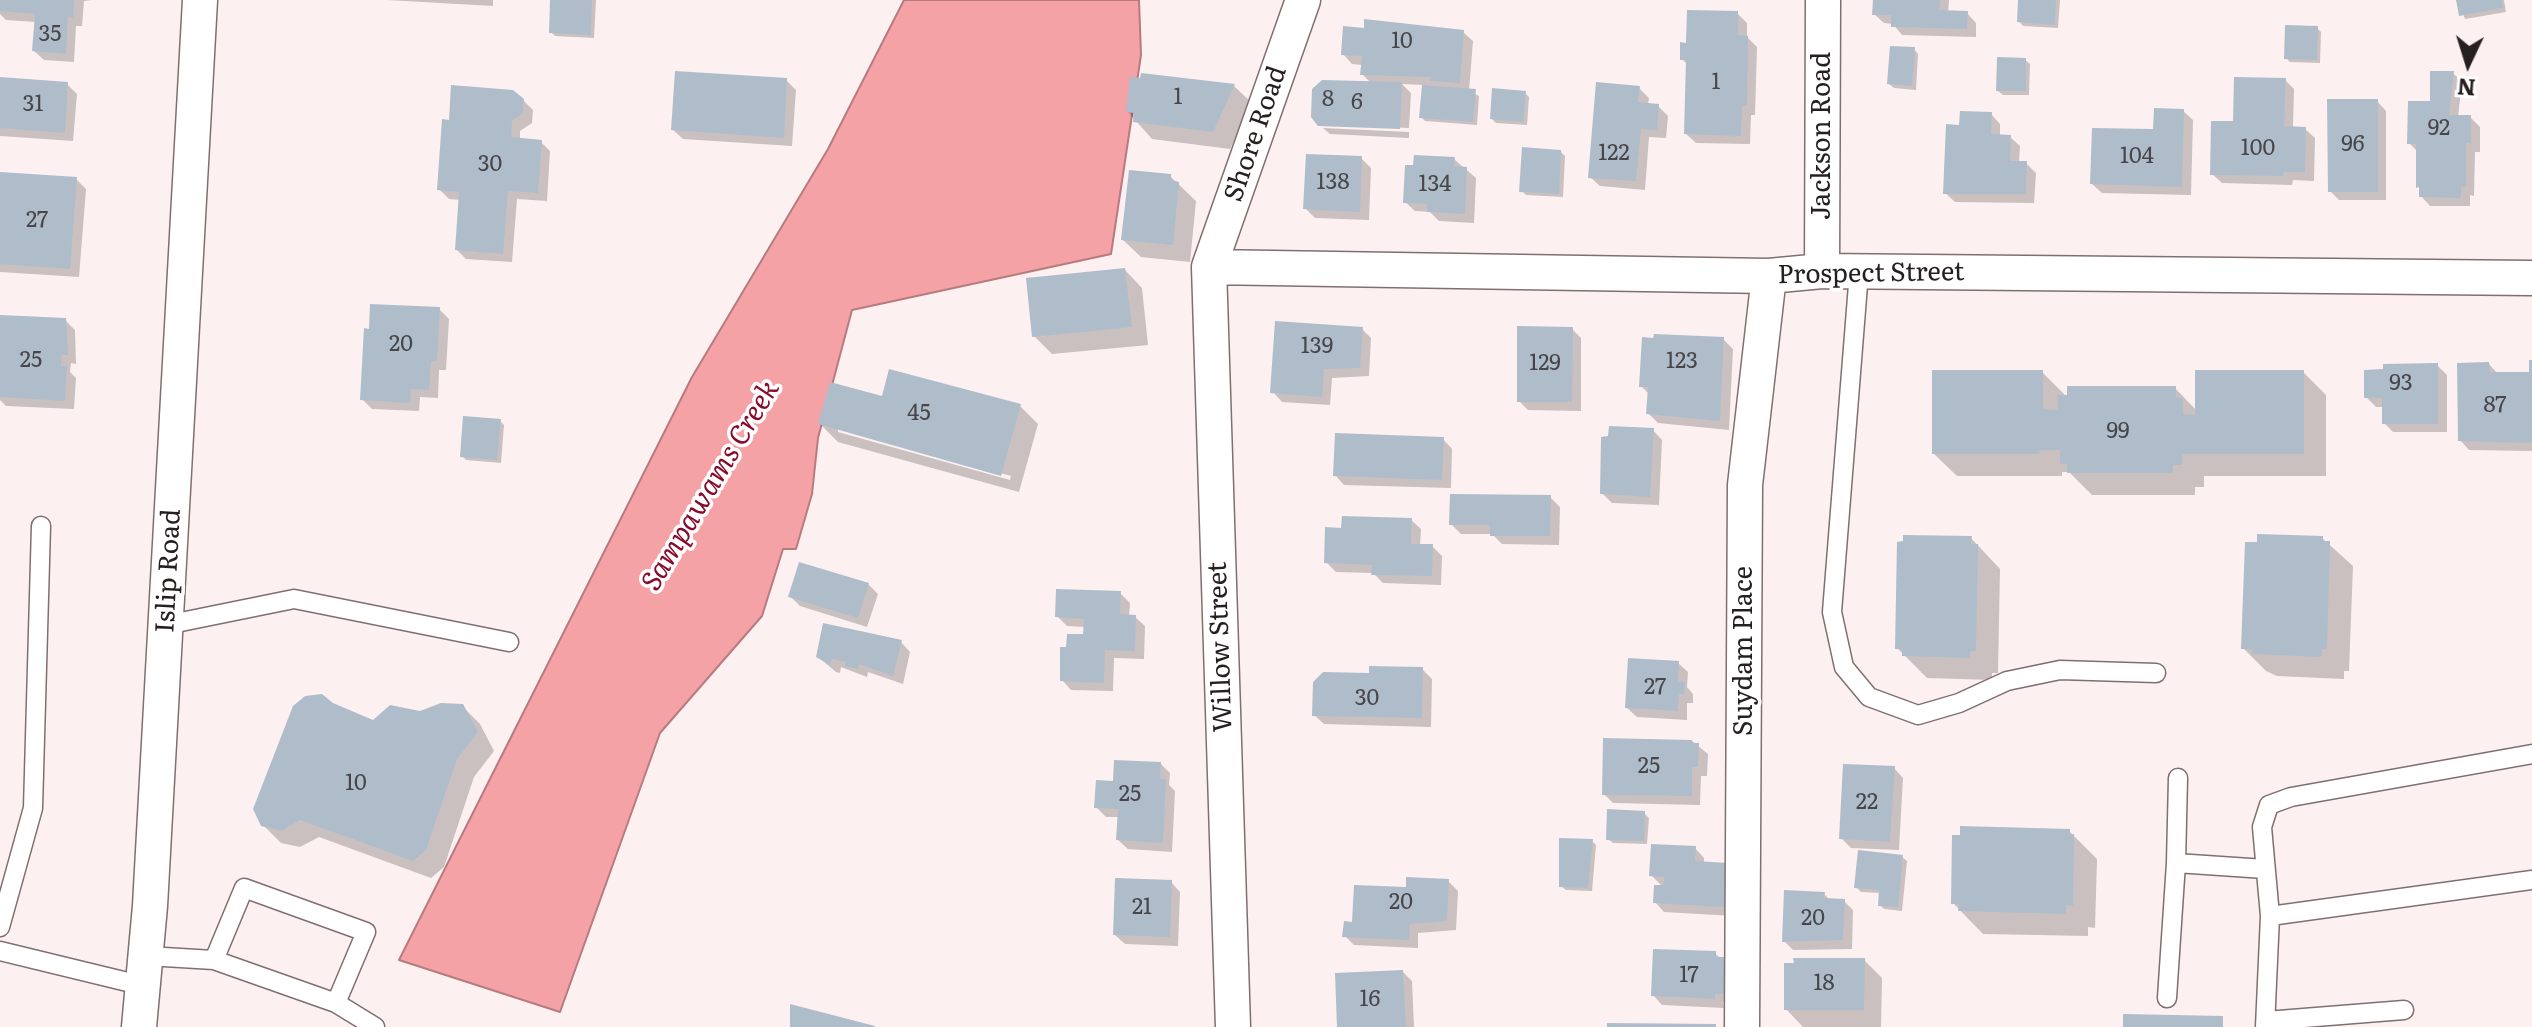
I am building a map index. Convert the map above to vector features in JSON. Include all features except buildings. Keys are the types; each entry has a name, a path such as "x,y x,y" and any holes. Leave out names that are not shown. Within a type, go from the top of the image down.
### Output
{"street":[{"name":"Islip Road","path":"139,1027 146,971 200,0"},
{"name":"Shore Road","path":"1209,267 1303,0"},
{"name":"Jackson Road","path":"1822,271 1823,0"},
{"name":"Prospect Street","path":"1209,267 1769,276 1822,271 2532,278"},
{"name":"Willow Street","path":"1209,267 1233,1027"},
{"name":"Suydam Place","path":"1742,1027 1745,485 1769,276"}],"lane":[{"path":"1859,272 1832,612 1844,667 1869,697 1918,715 1959,703 2007,681 2060,670 2156,673"},
{"path":"0,927 33,808 41,526"},
{"path":"166,625 294,599 509,642"},
{"path":"2404,1010 2265,1024 2270,916 2262,827 2269,805 2291,797 2532,754"},
{"path":"2167,998 2178,778"},
{"path":"2176,863 2265,869"},
{"path":"2270,916 2532,880"},
{"path":"214,960 244,888 366,932 336,1003"},
{"path":"0,951 146,971 214,960 336,1003 375,1027"}],"water":[{"name":"Sampawams Creek","path":"904,0 1139,0 1141,55 1111,254 852,310 818,438 812,494 796,549 783,549 762,616 660,733 560,1012 399,960 692,377 828,149"}]}
